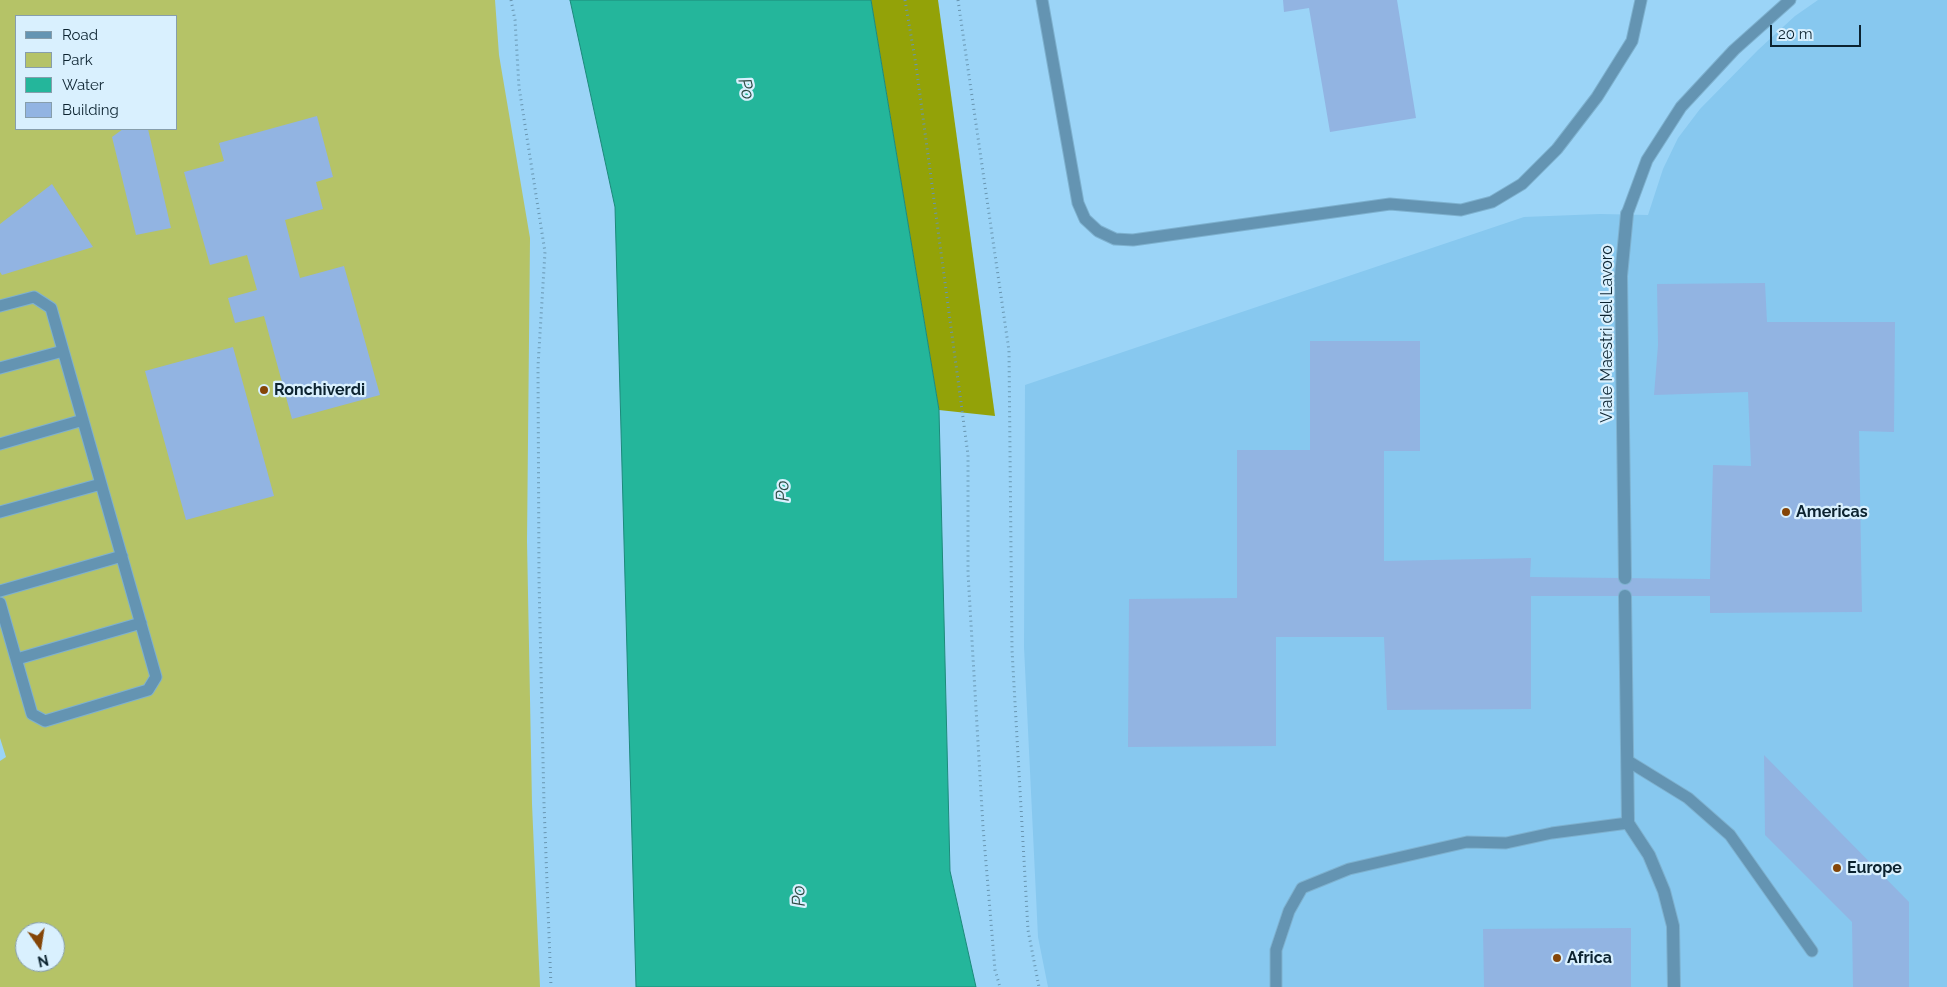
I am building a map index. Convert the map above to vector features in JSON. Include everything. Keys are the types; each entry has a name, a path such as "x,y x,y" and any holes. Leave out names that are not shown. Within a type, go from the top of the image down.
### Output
{"street":[{"name":"Viale Maestri del Lavoro","path":"1625,578 1621,276 1627,214"},
{"path":"1625,596 1628,823 1649,855 1664,891 1673,926 1674,987"}],"lane":[{"path":"1042,0 1078,203 1086,219 1098,232 1115,239 1133,240 1390,204 1461,210 1492,202 1522,184 1557,148 1597,97 1632,40 1641,0"},
{"name":"Viale Maestri del Lavoro","path":"1627,214 1647,160 1681,107 1734,50 1790,0"},
{"path":"0,306 34,297 51,308 156,677 148,690 45,721 32,714 0,603"},
{"path":"0,368 63,351"},
{"path":"0,444 83,420"},
{"path":"0,512 102,484"},
{"path":"0,591 122,556"},
{"path":"17,659 141,623"},
{"path":"1628,761 1688,798 1730,836 1812,951"},
{"path":"1276,987 1276,950 1289,911 1302,888 1349,869 1468,842 1506,843 1628,823"}],"path":[{"path":"511,0 515,20 519,87 545,252 538,366 539,560 544,804 551,987"},
{"path":"905,0 916,65 968,455 968,573 982,817 995,970 1000,987"},
{"path":"958,0 1009,351 1012,650 1028,930 1038,987"}],"shaded area":[{"path":"871,0 938,0 995,416 939,410"},
{"path":"1818,0 1947,0 1947,987 1048,987 1038,937 1024,647 1025,385 1524,217 1600,214 1648,215 1663,169 1678,138 1700,109 1758,50 1795,16"}],"green space":[{"name":"Ronchiverdi","path":"0,0 495,0 499,55 530,238 527,541 532,804 540,987 0,987 0,761 6,757 0,738"}],"water":[{"name":"Po","path":"570,0 871,0 939,410 950,871 976,987 636,987 615,207"}],"building":[{"path":"1283,0 1397,0 1416,118 1330,132 1309,8 1284,12"},
{"path":"317,116 333,177 316,182 323,209 285,220 300,278 344,266 380,395 292,419 264,316 235,323 228,298 257,290 247,255 210,265 184,172 224,161 219,143"},
{"path":"122,130 148,130 171,228 136,235 112,137"},
{"path":"52,184 93,247 2,275 0,272 0,224"},
{"name":"Americas","path":"1765,283 1767,322 1895,322 1894,432 1859,431 1862,612 1710,613 1710,596 1531,596 1531,709 1387,710 1384,637 1276,637 1276,746 1128,747 1129,599 1237,598 1237,450 1310,450 1310,341 1420,341 1420,451 1384,451 1384,561 1531,558 1530,577 1710,579 1713,465 1751,466 1748,392 1654,395 1658,345 1657,284"},
{"path":"233,347 274,496 186,520 145,371"},
{"name":"Europe","path":"1764,755 1909,902 1909,987 1853,987 1852,922 1765,835"},
{"name":"Africa","path":"1631,928 1631,987 1484,987 1483,929"}],"place":[{"name":"Ronchiverdi","path":"264,390"},
{"name":"Americas","path":"1786,512"},
{"name":"Europe","path":"1837,868"},
{"name":"Africa","path":"1557,958"}]}
